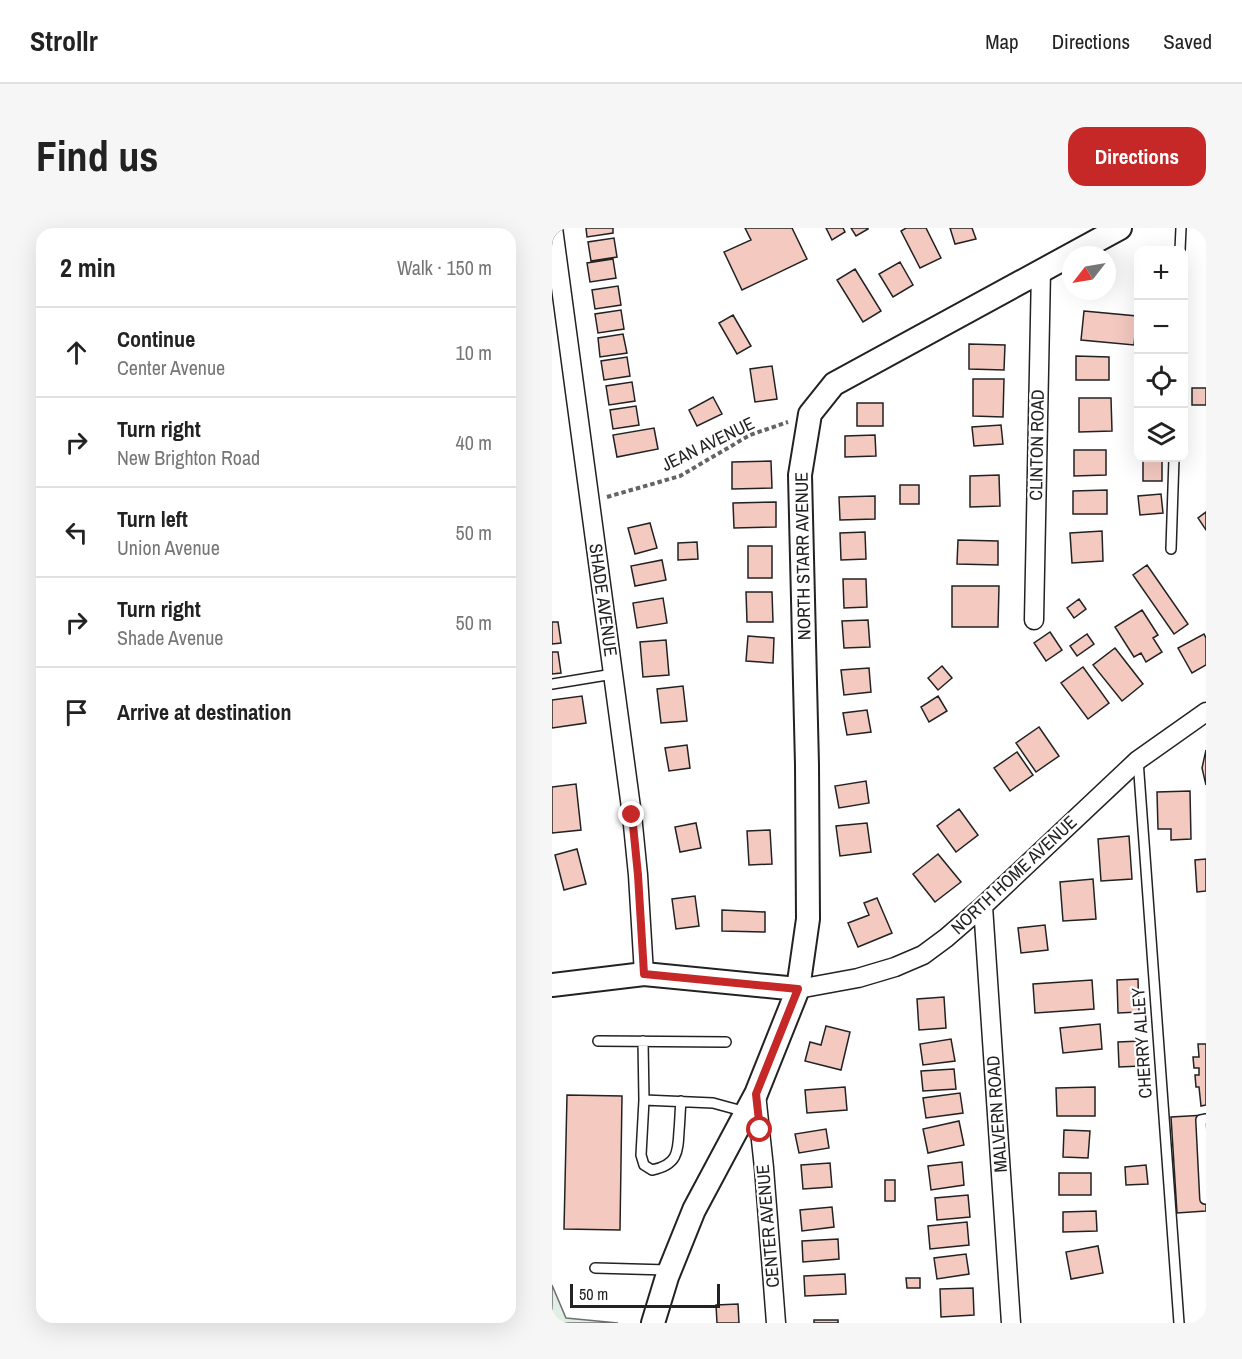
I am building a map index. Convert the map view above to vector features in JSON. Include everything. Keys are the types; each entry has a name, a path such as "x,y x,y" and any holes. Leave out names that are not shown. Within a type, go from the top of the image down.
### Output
{"street":[{"name":"SHADE AVENUE","path":"553,228 556,283 632,815 644,974"},
{"name":"NORTH STARR AVENUE","path":"653,1323 693,1210 751,1103 798,989 808,919 800,475 810,414 834,384 1120,228"},
{"name":"CLINTON ROAD","path":"1034,620 1041,270"},
{"name":"NORTH HOME AVENUE","path":"798,989 858,978 895,967 922,955 983,906 1138,760 1206,712"},
{"name":"MALVERN ROAD","path":"983,906 1011,1323"},
{"path":"552,985 644,974 798,989"},
{"name":"CENTER AVENUE","path":"751,1103 765,1180 776,1323"}],"lane":[{"path":"1180,246 1181,228"},
{"path":"1171,549 1174,462"},
{"path":"552,684 613,674"},
{"name":"CHERRY ALLEY","path":"1138,760 1179,1323"},
{"path":"598,1041 726,1042"},
{"path":"643,1041 644,1100 641,1155 644,1165 652,1170 663,1168 677,1152 681,1101"},
{"path":"644,1100 751,1103"},
{"path":"1205,1199 1201,1120 1206,1119"},
{"path":"595,1268 670,1270"}],"path":[{"name":"JEAN AVENUE","path":"602,499 680,477 750,435 791,421"}],"green space":[{"path":"552,1285 566,1318 618,1323 552,1323"}],"building":[{"path":"586,228 613,228 613,233 587,237"},
{"path":"745,228 792,228 807,259 742,290 724,252 751,240"},
{"path":"826,228 843,228 845,232 832,240"},
{"path":"851,228 868,228 868,229 856,236"},
{"path":"906,228 926,228 941,258 920,268 901,231"},
{"path":"950,228 972,228 976,239 955,244"},
{"path":"614,238 617,257 591,261 588,242"},
{"path":"613,259 616,278 590,282 587,263"},
{"path":"900,262 913,285 893,297 879,274"},
{"path":"855,269 881,311 863,322 837,280"},
{"path":"618,286 621,305 595,309 592,290"},
{"path":"621,310 624,329 598,333 595,314"},
{"path":"1084,311 1134,316 1134,345 1081,340"},
{"path":"733,315 751,346 737,354 719,323"},
{"path":"623,334 627,353 600,357 598,338"},
{"path":"969,344 1005,345 1004,370 969,369"},
{"path":"1076,356 1109,357 1109,380 1076,380"},
{"path":"627,357 630,376 604,380 601,361"},
{"path":"772,366 777,399 755,402 750,369"},
{"path":"973,379 1004,379 1003,417 973,416"},
{"path":"632,382 635,401 609,405 606,386"},
{"path":"1192,388 1206,388 1206,405 1192,405"},
{"path":"713,397 722,414 697,426 689,410"},
{"path":"1079,398 1111,398 1112,431 1079,432"},
{"path":"857,403 883,403 883,426 857,426"},
{"path":"636,406 639,425 613,429 610,410"},
{"path":"1001,425 1003,444 974,446 972,427"},
{"path":"654,428 658,449 617,457 613,435"},
{"path":"875,435 876,456 845,457 845,436"},
{"path":"1074,450 1106,450 1106,475 1074,476"},
{"path":"771,461 772,488 732,489 732,462"},
{"path":"1143,462 1162,462 1162,481 1143,481"},
{"path":"999,475 1000,506 970,507 970,476"},
{"path":"900,485 919,485 919,504 900,504"},
{"path":"1107,490 1107,514 1073,514 1073,491"},
{"path":"1161,494 1163,513 1140,515 1138,496"},
{"path":"875,496 875,519 840,520 839,497"},
{"path":"776,502 776,527 734,528 733,503"},
{"path":"1206,512 1206,530 1198,518"},
{"path":"650,523 657,548 635,554 628,528"},
{"path":"1102,531 1103,561 1072,563 1070,533"},
{"path":"865,532 866,559 841,560 840,533"},
{"path":"958,540 998,541 998,565 957,564"},
{"path":"697,542 698,559 678,560 678,543"},
{"path":"748,546 772,546 772,578 748,578"},
{"path":"662,560 666,580 635,586 631,566"},
{"path":"1147,565 1188,624 1174,634 1133,575"},
{"path":"843,579 866,579 867,607 844,608"},
{"path":"952,586 999,586 998,627 952,627"},
{"path":"746,592 772,592 773,622 747,622"},
{"path":"663,598 667,623 637,628 633,603"},
{"path":"1079,599 1086,609 1074,618 1067,608"},
{"path":"1142,610 1158,635 1153,638 1162,652 1146,662 1141,653 1134,657 1115,627"},
{"path":"868,620 870,647 844,648 842,621"},
{"path":"552,622 558,622 561,643 552,644"},
{"path":"1050,632 1062,650 1046,661 1034,643"},
{"path":"1087,634 1094,644 1077,656 1070,646"},
{"path":"1204,634 1206,665 1192,673 1178,648"},
{"path":"748,636 774,638 773,663 746,661"},
{"path":"666,640 669,675 643,677 640,642"},
{"path":"1115,648 1143,684 1122,701 1093,665"},
{"path":"552,652 558,652 561,673 552,674"},
{"path":"942,666 952,678 938,690 928,678"},
{"path":"1083,667 1109,703 1088,719 1061,683"},
{"path":"869,668 871,692 844,695 841,670"},
{"path":"683,686 687,721 661,723 657,689"},
{"path":"582,696 586,723 552,728 552,700"},
{"path":"938,696 947,711 929,722 921,707"},
{"path":"867,710 871,732 847,735 843,713"},
{"path":"1039,727 1059,756 1036,772 1016,743"},
{"path":"687,745 690,768 669,771 665,748"},
{"path":"1206,750 1206,785 1202,768"},
{"path":"1017,752 1033,775 1010,791 994,768"},
{"path":"866,781 869,803 839,808 835,786"},
{"path":"576,784 581,830 552,833 552,787"},
{"path":"1190,791 1191,839 1171,840 1171,829 1158,829 1157,792"},
{"path":"959,809 978,835 956,852 937,826"},
{"path":"696,823 701,848 680,852 675,827"},
{"path":"867,823 871,852 840,856 836,826"},
{"path":"770,830 772,864 749,865 747,831"},
{"path":"1129,836 1132,879 1101,881 1098,839"},
{"path":"577,849 586,884 564,890 555,855"},
{"path":"938,854 961,882 935,902 913,874"},
{"path":"1206,859 1206,891 1197,892 1195,860"},
{"path":"1093,879 1096,919 1063,921 1060,882"},
{"path":"695,896 699,926 676,929 672,899"},
{"path":"877,898 892,933 858,947 848,923 869,915 864,903"},
{"path":"722,910 765,912 765,932 722,931"},
{"path":"1045,925 1048,950 1021,953 1018,928"},
{"path":"1138,979 1139,1012 1118,1013 1117,980"},
{"path":"1092,980 1094,1009 1035,1013 1033,984"},
{"path":"944,997 946,1028 919,1030 917,999"},
{"path":"1100,1024 1102,1049 1063,1053 1060,1028"},
{"path":"826,1026 850,1032 841,1070 805,1061 810,1042 821,1045"},
{"path":"951,1039 955,1061 923,1065 920,1044"},
{"path":"1140,1041 1141,1066 1119,1067 1118,1042"},
{"path":"1198,1044 1206,1044 1206,1105 1201,1106 1195,1075 1199,1075 1199,1068 1194,1068 1193,1057 1199,1057"},
{"path":"954,1069 956,1089 923,1091 921,1071"},
{"path":"845,1087 847,1110 807,1113 805,1090"},
{"path":"1095,1087 1095,1116 1057,1116 1056,1088"},
{"path":"960,1093 963,1113 926,1118 923,1098"},
{"path":"567,1095 622,1096 620,1230 564,1229"},
{"path":"1206,1115 1206,1211 1177,1213 1171,1117"},
{"path":"959,1121 964,1145 928,1153 923,1129"},
{"path":"826,1129 829,1148 799,1153 795,1134"},
{"path":"1064,1130 1090,1131 1088,1158 1063,1157"},
{"path":"962,1162 964,1185 931,1190 928,1166"},
{"path":"830,1163 832,1187 803,1189 801,1165"},
{"path":"1146,1165 1148,1184 1126,1185 1125,1167"},
{"path":"1059,1173 1091,1173 1091,1195 1059,1195"},
{"path":"885,1180 895,1180 895,1201 885,1201"},
{"path":"968,1195 970,1217 937,1220 935,1198"},
{"path":"832,1207 834,1227 802,1231 800,1210"},
{"path":"1096,1211 1097,1231 1063,1232 1063,1212"},
{"path":"967,1222 969,1245 930,1249 928,1226"},
{"path":"838,1239 839,1259 803,1262 802,1241"},
{"path":"1098,1246 1103,1273 1071,1279 1066,1252"},
{"path":"966,1254 969,1274 937,1279 934,1258"},
{"path":"845,1274 846,1294 805,1296 804,1276"},
{"path":"906,1278 920,1278 920,1288 907,1288"},
{"path":"973,1288 974,1315 941,1317 940,1289"},
{"path":"738,1304 739,1323 717,1323 716,1305"},
{"path":"814,1320 838,1320 838,1323 814,1323"}],"route":[{"path":"632,815 644,974 798,989 756,1094 760,1130"}]}
